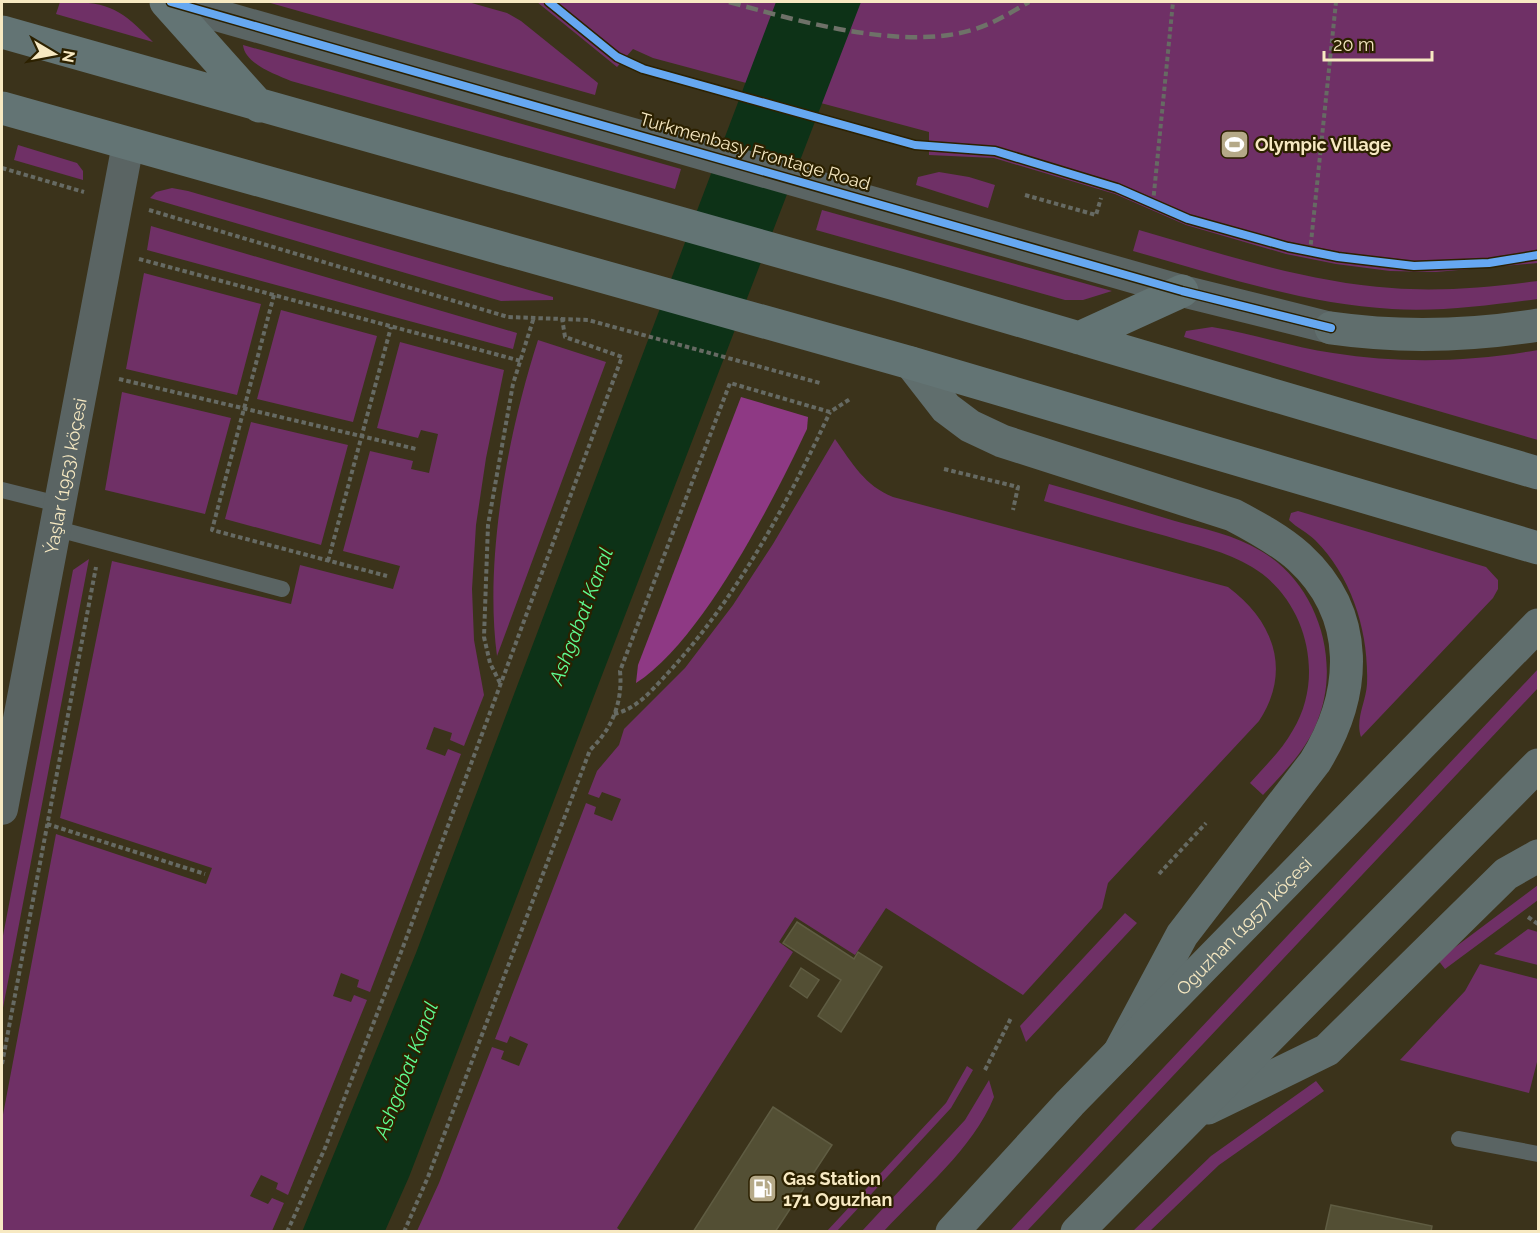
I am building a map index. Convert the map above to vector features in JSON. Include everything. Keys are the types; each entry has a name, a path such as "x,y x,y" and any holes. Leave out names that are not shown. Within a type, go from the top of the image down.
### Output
{"main road":[{"path":"166,2 259,106"},
{"path":"2,32 899,285 1539,473"},
{"path":"2,108 873,354 912,363 1539,548"},
{"path":"1079,338 1182,291"},
{"path":"1331,328 1377,334 1444,336 1539,325"},
{"path":"912,363 946,408 970,426 1002,441 1233,515 1255,526 1299,557 1313,573 1337,609 1343,627 1346,675 1339,716 1331,735 1315,762 1182,935 1119,1053"},
{"name":"Oguzhan (1957) köçesi","path":"952,1232 1119,1053 1539,625"},
{"path":"1077,1232 1185,1119 1539,765"},
{"path":"1185,1119 1327,1050 1506,874 1539,856"}],"street":[{"name":"Turkmenbasy Frontage Road","path":"171,2 592,120 1182,291 1331,328"},
{"name":"Ýaşlar (1953) köçesi","path":"2,808 128,144"}],"lane":[{"path":"2,490 56,516 282,589"},
{"path":"1459,1138 1539,1154"}],"path":[{"path":"1153,203 1173,2"},
{"path":"1310,252 1336,2"},
{"path":"2,168 508,317 588,320 820,383"},
{"path":"1025,195 1096,215 1101,198"},
{"path":"1144,200 1162,207"},
{"path":"1299,249 1319,254"},
{"path":"139,259 521,362"},
{"path":"274,296 212,530 387,576"},
{"path":"500,683 490,663 484,637 487,546 499,458 513,384 534,317"},
{"path":"288,1232 324,1148 403,947 622,357 565,337 562,318"},
{"path":"328,561 391,327"},
{"path":"116,378 416,449"},
{"path":"404,1232 428,1178 590,750 606,735 622,693 620,671 730,383 830,412"},
{"path":"614,714 644,699 682,657 726,602 805,466 830,412 850,399"},
{"path":"944,469 1018,487 1013,510"},
{"path":"2,1064 98,558"},
{"path":"1159,874 1206,823"},
{"path":"48,824 205,874"},
{"path":"1528,917 1539,924"},
{"path":"984,1070 1011,1018"}],"shaded area":[{"path":"60,2 90,3 112,9 131,21 153,42 56,14"},
{"path":"267,2 468,2 507,13 521,21 598,83 595,95"},
{"name":"Olympic Village","path":"537,2 1538,2 1538,263 1436,272 1390,271 1336,264 1286,254 1186,225 1115,194 994,158 929,155 929,132 653,58 633,49 617,67"},
{"path":"243,45 681,169 675,189 291,81 255,63 245,52"},
{"path":"18,145 77,163 83,171 83,180 14,160"},
{"path":"939,172 969,177 995,185 988,208 916,185 918,177"},
{"path":"172,188 553,297 553,300 501,301 150,198 156,192"},
{"path":"822,210 1112,291 1083,300 1065,300 816,230"},
{"path":"151,226 517,333 513,349 147,250"},
{"path":"1139,230 1264,266 1360,285 1447,289 1538,281 1538,299 1429,310 1392,309 1326,301 1229,279 1133,251"},
{"path":"144,273 261,304 237,395 126,369"},
{"path":"281,310 377,336 353,422 257,399"},
{"path":"1212,327 1318,350 1385,359 1461,359 1538,350 1538,440 1184,337 1186,331"},
{"path":"538,340 606,362 497,656 494,579 501,496 517,415"},
{"path":"400,342 504,370 486,458 476,525 472,589 474,640 484,695 464,746 450,740 452,733 434,727 426,749 445,756 448,749 461,754 370,992 357,987 359,980 341,973 333,996 351,1002 354,995 367,1000 288,1195 276,1189 278,1183 261,1175 250,1196 268,1204 272,1198 284,1203 272,1231 2,1231 2,1120 56,834 206,884 212,868 60,818 112,561 291,604 300,565 393,589 400,566 343,551 370,451 413,461 411,469 429,473 438,434 421,430 418,438 377,428"},
{"path":"122,392 231,418 205,514 105,490"},
{"path":"741,397 808,417 807,429 755,530 710,603 686,636 661,663 636,683 638,665"},
{"path":"251,422 348,445 321,545 225,519"},
{"path":"835,439 853,465 867,480 893,497 1228,587 1257,615 1267,631 1273,648 1276,666 1275,684 1259,721 1108,883 1102,908 1023,995 886,908 855,955 795,917 779,942 793,952 617,1228 621,1231 417,1231 439,1183 492,1047 504,1051 501,1059 519,1066 528,1044 510,1036 507,1043 495,1039 586,803 596,807 594,814 612,821 621,799 602,792 599,798 588,794 597,771 619,745 624,729 685,668 733,605 773,544"},
{"path":"1049,484 1241,541 1281,565 1297,583 1320,626 1327,675 1324,699 1307,743 1263,795 1250,783 1289,737 1303,709 1308,686 1309,663 1305,640 1286,598 1271,581 1252,567 1232,557 1044,501"},
{"path":"1298,511 1486,567 1498,580 1498,589 1493,598 1361,737 1359,724 1367,684 1367,664 1356,606 1339,571 1328,555 1315,540 1289,520 1291,513"},
{"path":"89,559 2,1013 2,941 73,570"},
{"path":"1538,669 1538,688 1027,1231 1010,1231"},
{"path":"1538,885 1538,900 1445,969 1438,960"},
{"path":"1125,913 1137,923 1026,1042 1020,1026"},
{"path":"1528,929 1538,932 1538,965 1494,954"},
{"path":"1480,964 1538,979 1538,1058 1529,1093 1400,1060 1465,991"},
{"path":"967,1066 973,1070 951,1108 837,1231 827,1231 946,1103"},
{"path":"989,1080 994,1097 985,1116 960,1152 884,1231 862,1231 965,1120"},
{"path":"1316,1081 1324,1091 1219,1165 1150,1231 1133,1231 1211,1156"}],"water":[{"name":"Ashgabat Kanal","path":"776,2 861,2 409,1177 385,1231 302,1232 416,953"}],"building":[{"path":"797,922 854,959 858,952 882,967 841,1032 818,1016 841,980 783,943"},
{"path":"801,968 819,980 807,998 790,986"},
{"name":"Gas Station 171 Oguzhan","path":"773,1107 832,1145 775,1232 693,1232"},
{"path":"1331,1205 1432,1226 1431,1232 1325,1232"}],"railway":[{"path":"729,2 818,25 850,31 914,37 944,36 980,28 1029,2"}],"cycle path":[{"path":"171,2 1182,291 1331,328"},
{"path":"549,2 617,57 643,69 915,145 995,151 1117,188 1188,219 1288,247 1338,257 1414,266 1489,263 1538,255"}],"place":[{"name":"Olympic Village","path":"1234,144"},
{"name":"Gas Station 171 Oguzhan","path":"762,1188"}]}
